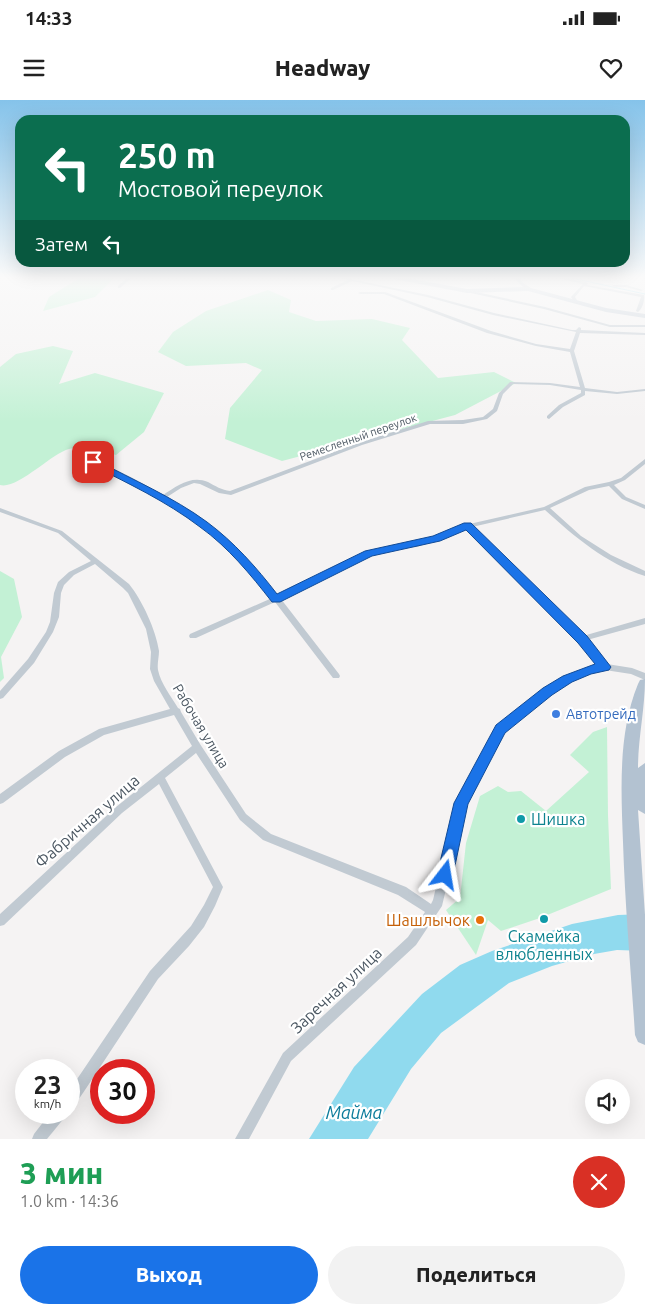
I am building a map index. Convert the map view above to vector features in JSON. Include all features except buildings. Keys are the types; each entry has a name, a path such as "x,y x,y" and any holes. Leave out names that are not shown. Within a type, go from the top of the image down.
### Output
{"main road":[{"path":"644,1028 632,890 630,762 634,720 639,698 645,684"},
{"path":"645,770 645,807"}],"street":[{"path":"471,325 536,345 572,351"},
{"path":"544,325 579,331 645,334"},
{"path":"549,417 561,406 583,394 572,351 579,328 645,326"},
{"name":"Ремесленный переулок","path":"162,498 190,482 198,481 216,491 231,494 360,444 430,422 463,422 486,418 495,410 501,394 512,383 550,384 583,389"},
{"path":"583,389 617,393 645,390"},
{"path":"93,462 162,498 203,524 220,538 257,575 336,676"},
{"path":"193,636 276,599 369,554 436,539 467,526 546,508 588,488 610,484 623,479 645,462"},
{"path":"610,484 624,498 645,507"},
{"path":"546,508 579,537 610,557 645,574"},
{"name":"Рабочая улица","path":"0,510 60,532 131,592 150,629 155,652 154,669 158,681 197,747 243,817 267,837 402,891 432,911"},
{"path":"467,526 582,640 605,667 632,671 645,677"},
{"path":"0,696 20,675 44,642 54,621 61,583 95,561"},
{"path":"582,640 645,621"},
{"name":"Заречная улица","path":"242,1139 287,1057 412,941 438,902 461,803 498,733 508,722 547,692 568,679 589,670 605,667"},
{"path":"0,800 62,754 102,732 177,711"},
{"name":"Фабричная улица","path":"0,921 118,810 197,747"},
{"path":"80,1087 160,966 185,943 209,908 218,887 160,777"},
{"path":"39,1139 51,1124"}],"green space":[{"path":"183,325 399,325 410,328 402,340 438,378 494,372 516,383 455,415 282,461 225,439 230,408 262,370 246,363 186,366 158,352 173,332"},
{"path":"53,346 73,351 59,384 95,373 164,393 144,432 116,455 85,449 69,449 53,457 16,482 0,485 0,367 16,354"},
{"path":"0,571 14,579 22,617 1,657 4,678 0,682"},
{"path":"607,727 611,889 540,918 501,931 488,920 476,955 446,910 460,898 466,843 480,796 498,786 508,792 521,791 546,811 589,772 570,755 593,732"}],"water":[{"name":"Майма","path":"645,914 645,951 617,950 594,954 552,966 509,983 441,1033 411,1069 368,1139 309,1139 354,1067 422,994 460,965 492,951 572,924 618,915"}],"place":[{"name":"Автотрейд","path":"556,714"},
{"name":"Шишка","path":"521,819"},
{"name":"Скамейка влюбленных","path":"544,919"},
{"name":"Шашлычок","path":"480,920"}],"route":[{"path":"93,462 162,498 203,524 257,575 276,599 369,554 397,546 415,545 436,539 467,526 582,640 605,667 589,670 568,679 547,692 501,729 461,803 445,875"}]}
